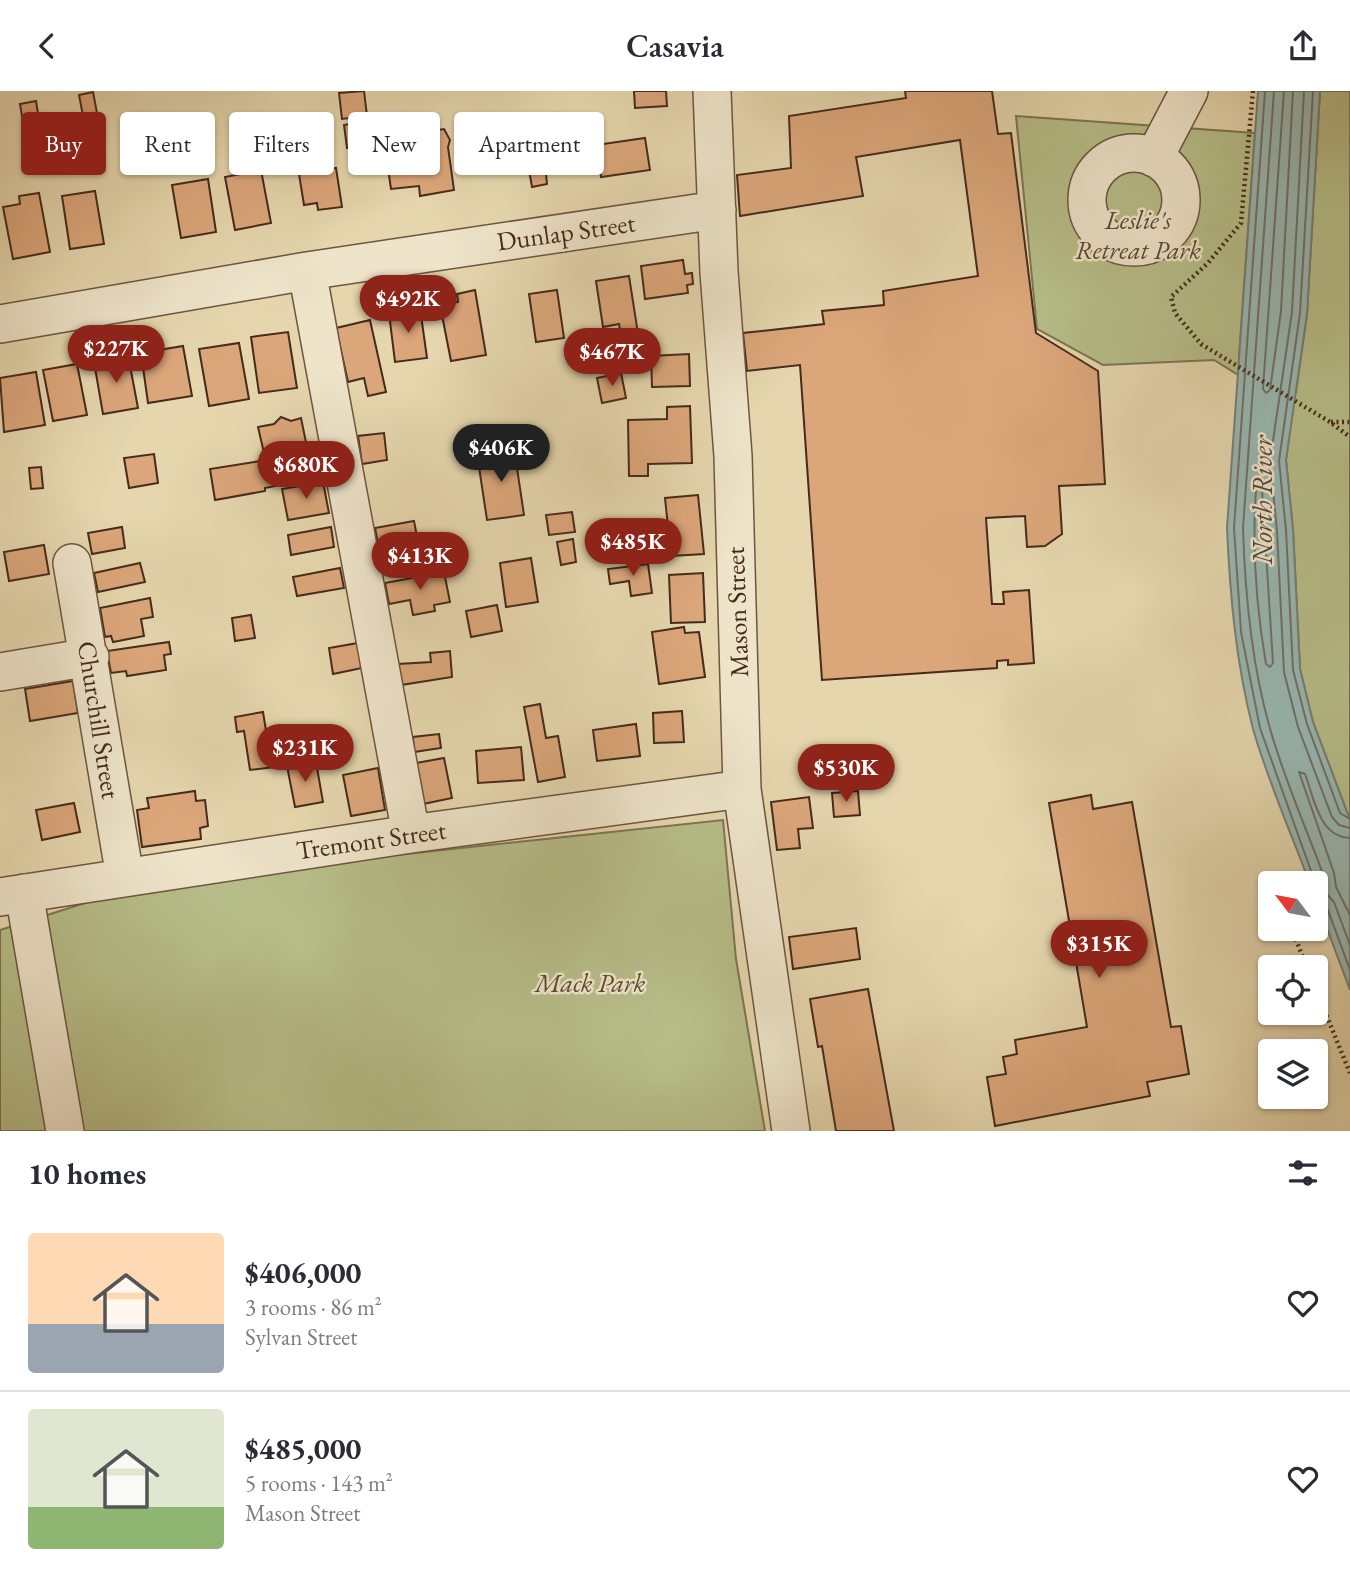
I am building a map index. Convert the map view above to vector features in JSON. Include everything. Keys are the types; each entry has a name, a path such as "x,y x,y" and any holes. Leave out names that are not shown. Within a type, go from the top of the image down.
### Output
{"street":[{"name":"Mason Street","path":"712,91 733,456 743,789 791,1131"},
{"path":"1154,158 1189,91"},
{"name":"Dunlap Street","path":"0,324 307,271 717,210"},
{"path":"307,271 411,834"},
{"name":"Churchill Street","path":"72,563 90,657 125,877"},
{"path":"0,671 90,657"},
{"name":"Tremont Street","path":"12,895 411,834 743,789"},
{"path":"12,895 65,1131"}],"path":[{"path":"1253,91 1241,223 1208,263 1171,297 1175,313 1193,337 1331,422 1350,437"},
{"path":"1331,422 1350,422"},
{"path":"1328,1019 1350,1073"}],"green space":[{"name":"Leslie's Retreat Park","path":"1320,91 1350,91 1350,820 1313,722 1300,669 1293,530 1286,460 1293,409 1214,360 1103,365 1037,329 1016,116 1255,133 1239,356 1296,392 1307,314"},
{"name":"Mack Park","path":"723,820 736,959 765,1131 0,1131 0,930 110,895 181,878"}],"water":[{"name":"North River","path":"1258,91 1320,91 1307,314 1286,460 1293,530 1300,669 1313,722 1350,820 1350,990 1328,931 1328,871 1305,871 1253,729 1238,654 1227,528"}],"building":[{"path":"364,91 367,112 348,112 348,118 342,119 339,93"},
{"path":"634,91 666,91 667,106 635,108"},
{"path":"905,91 992,91 998,134 1011,133 1036,333 1098,371 1105,484 1059,486 1062,534 1045,546 1027,547 1025,516 986,518 992,604 1004,604 1003,592 1029,590 1034,663 1008,665 1008,660 997,661 997,668 822,680 800,365 747,371 743,333 824,324 822,311 884,305 883,291 978,276 960,140 856,157 863,196 740,216 737,175 791,168 789,116 906,98"},
{"path":"93,92 97,112 82,112 79,95"},
{"path":"36,101 38,112 21,112 20,104"},
{"path":"348,124 347,148 344,125"},
{"path":"444,129 450,140 448,147 454,190 420,196 419,186 391,189 389,175 440,175 440,130"},
{"path":"645,138 650,170 601,177 604,175 604,144"},
{"path":"334,168 342,207 318,210 317,203 304,205 299,175 334,175"},
{"path":"262,175 271,223 235,230 225,177"},
{"path":"530,175 546,175 547,184 532,187"},
{"path":"208,179 216,232 181,238 172,185"},
{"path":"95,191 104,244 70,249 62,196"},
{"path":"39,193 50,252 13,259 3,207 20,204 19,196"},
{"path":"683,260 685,274 692,273 693,284 687,285 688,293 645,299 641,266"},
{"path":"629,276 639,340 622,343 619,324 603,327 596,281"},
{"path":"475,290 486,355 451,361 440,305 458,302 457,294"},
{"path":"557,290 564,338 536,342 529,294"},
{"path":"420,308 427,358 395,362 389,313"},
{"path":"370,320 386,392 368,396 364,378 348,382 336,328"},
{"path":"288,332 297,388 259,393 251,337"},
{"path":"239,343 249,399 209,406 199,349"},
{"path":"183,346 192,396 148,403 141,353"},
{"path":"689,354 690,386 652,387 651,356"},
{"path":"128,355 138,408 103,414 94,362"},
{"path":"77,364 87,415 53,421 43,370"},
{"path":"36,372 45,425 4,432 0,378"},
{"path":"621,373 626,398 602,403 597,378"},
{"path":"690,406 692,463 648,464 648,476 629,476 628,420 667,419 667,407"},
{"path":"281,417 291,421 301,418 309,457 267,466 258,427 274,424"},
{"path":"384,433 387,460 362,464 358,436"},
{"path":"514,448 524,515 487,520 477,454"},
{"path":"154,454 158,483 129,488 124,458"},
{"path":"260,461 262,475 283,472 285,484 265,488 265,491 215,500 210,469"},
{"path":"41,467 43,488 31,489 29,468"},
{"path":"323,482 329,513 288,520 282,489"},
{"path":"698,495 704,554 671,556 665,498"},
{"path":"572,512 575,532 549,535 546,515"},
{"path":"414,521 419,547 406,549 407,555 395,557 395,552 380,554 375,528"},
{"path":"122,527 125,548 92,554 88,533"},
{"path":"331,527 334,547 291,555 288,535"},
{"path":"573,539 576,562 561,565 557,542"},
{"path":"44,545 49,574 9,581 4,552"},
{"path":"531,558 538,602 506,607 500,563"},
{"path":"140,563 145,582 98,592 94,573"},
{"path":"648,564 652,593 631,596 629,581 610,584 608,569"},
{"path":"340,568 344,588 297,596 293,577"},
{"path":"444,572 450,602 434,605 435,611 413,615 410,600 389,604 385,583"},
{"path":"703,573 705,622 671,623 669,575"},
{"path":"150,598 153,617 141,619 144,636 113,642 111,636 105,637 100,608"},
{"path":"497,605 502,631 471,637 466,611"},
{"path":"251,615 255,638 235,641 232,618"},
{"path":"684,627 685,633 699,632 705,677 659,684 652,632"},
{"path":"169,642 171,654 164,655 166,670 127,676 126,671 111,673 107,651"},
{"path":"358,643 362,668 333,674 329,648"},
{"path":"450,651 452,677 401,685 398,664 431,662 430,653"},
{"path":"73,681 78,713 30,721 25,689"},
{"path":"540,704 546,738 558,736 565,777 538,782 524,707"},
{"path":"682,711 684,742 654,743 653,713"},
{"path":"263,712 269,749 273,749 276,767 250,770 244,731 237,732 235,717"},
{"path":"636,724 640,756 597,761 593,730"},
{"path":"439,734 441,748 414,752 413,737"},
{"path":"521,747 524,780 478,783 476,751"},
{"path":"444,758 452,798 423,804 416,763"},
{"path":"316,762 323,802 295,807 287,766"},
{"path":"378,768 385,810 351,816 343,775"},
{"path":"195,791 196,801 205,800 208,826 200,828 201,839 142,847 137,810 149,808 147,798"},
{"path":"858,791 860,815 834,817 832,793"},
{"path":"1091,795 1093,809 1132,802 1171,1027 1181,1026 1189,1074 1147,1082 1150,1096 995,1126 987,1077 1006,1074 1003,1057 1017,1054 1015,1040 1087,1027 1049,803"},
{"path":"809,797 813,828 798,829 800,848 777,850 771,802"},
{"path":"74,803 80,832 42,840 36,810"},
{"path":"856,928 860,959 793,969 789,937"},
{"path":"868,989 894,1131 836,1131 822,1046 818,1047 810,999"}]}
